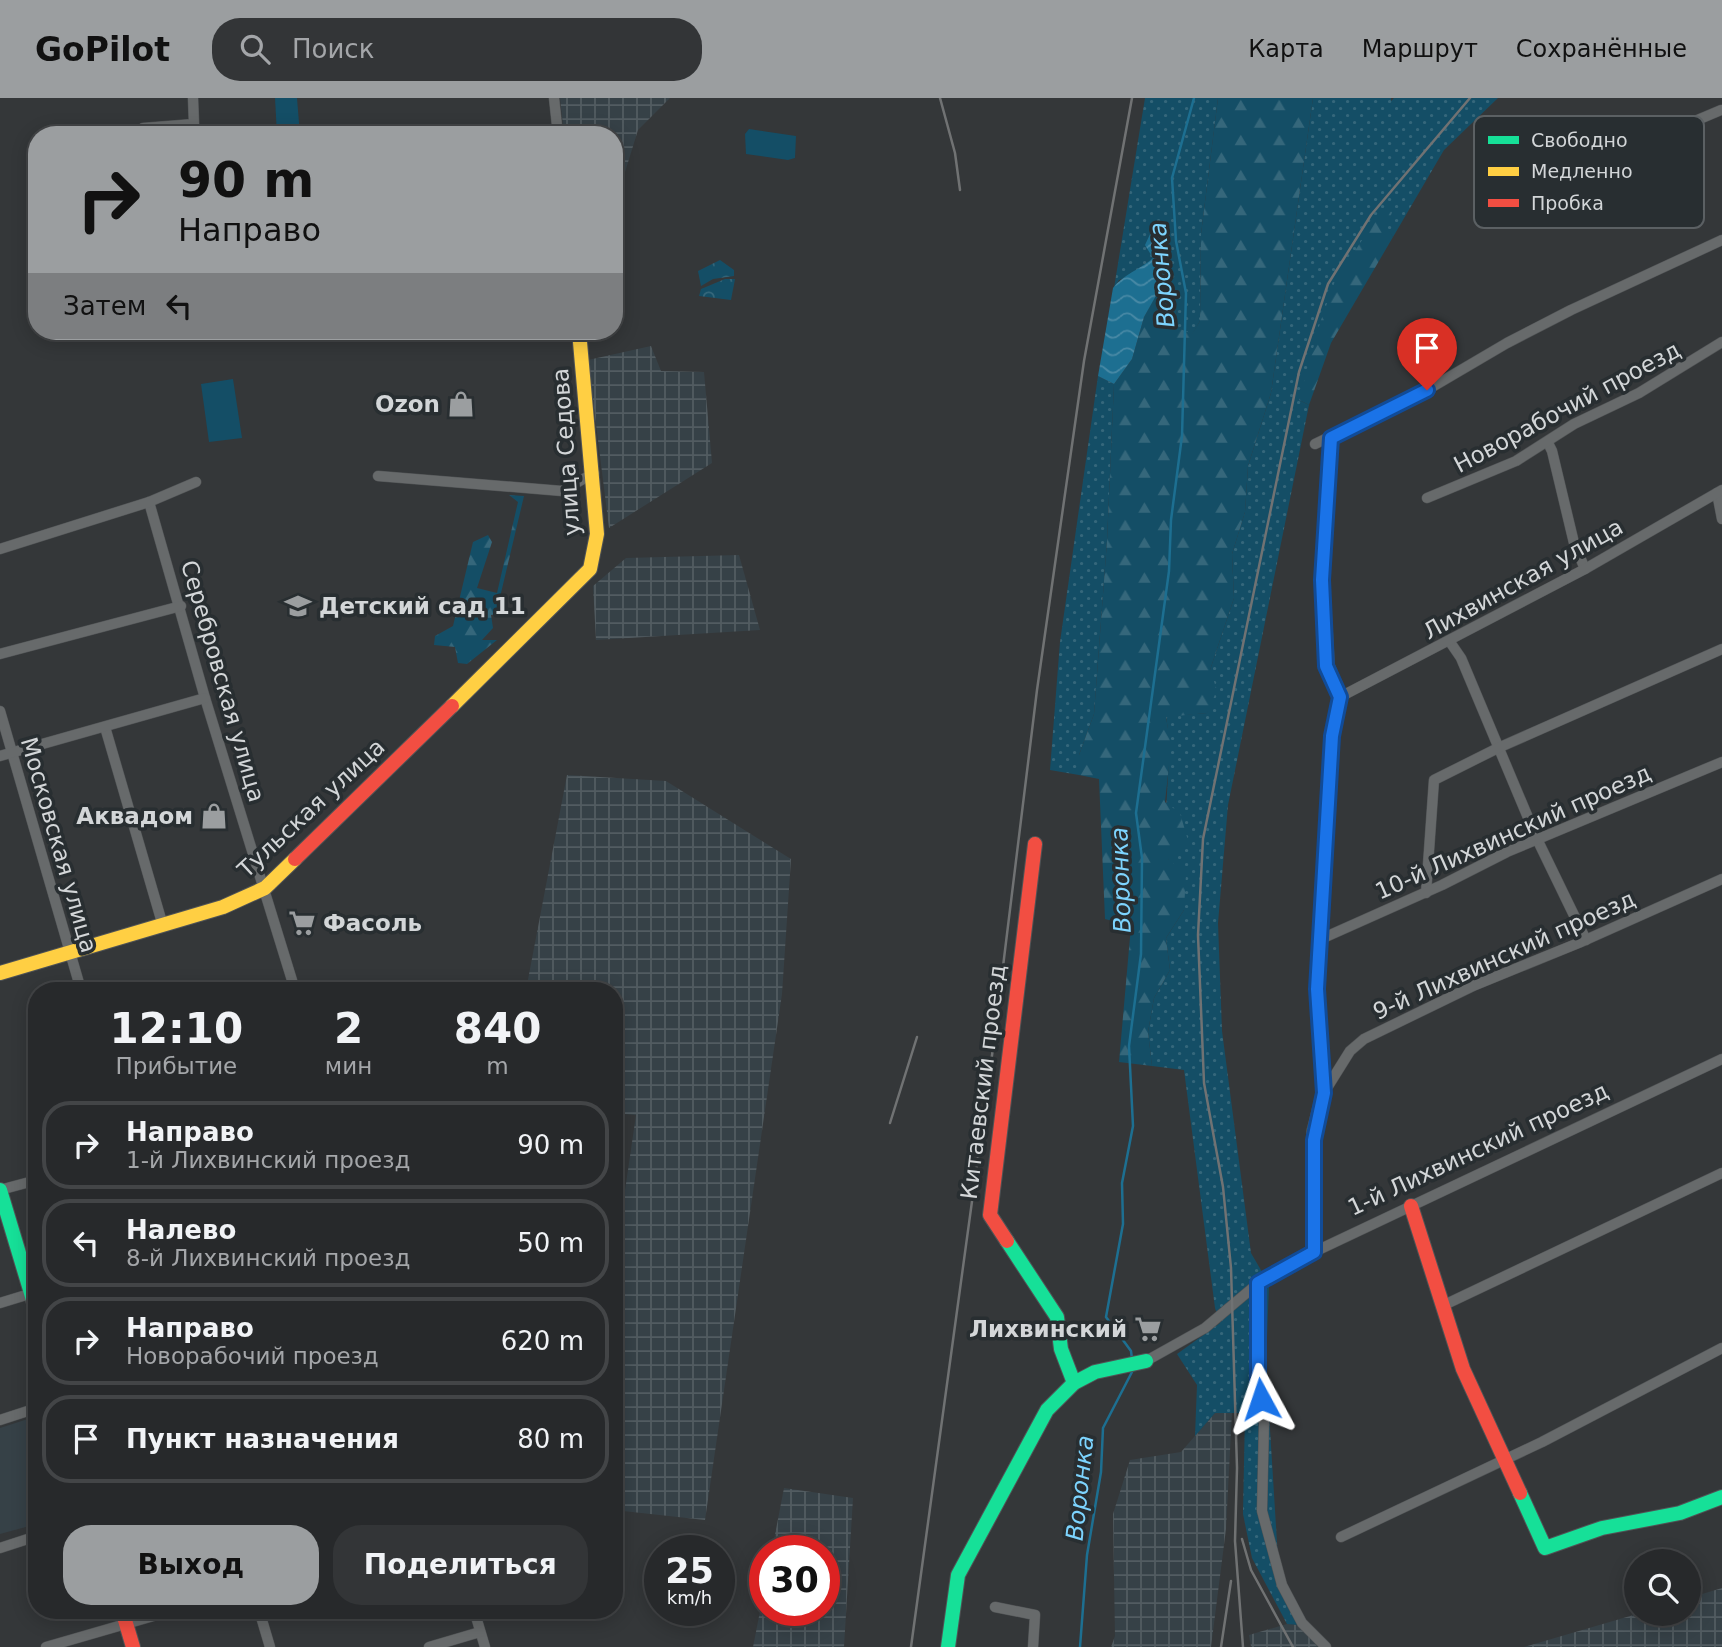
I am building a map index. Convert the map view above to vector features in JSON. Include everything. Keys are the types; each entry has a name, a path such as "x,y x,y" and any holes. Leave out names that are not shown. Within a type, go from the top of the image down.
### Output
{"street":[{"path":"168,126 194,124 192,98"},
{"path":"554,98 557,126"},
{"path":"1704,118 1721,112 1716,98"},
{"path":"1315,444 1439,384 1507,343 1571,310 1722,240"},
{"name":"улица Седова","path":"580,340 594,473 597,534 590,569"},
{"name":"Новорабочий проезд","path":"1427,498 1472,482 1548,443 1574,424 1639,393 1722,342"},
{"path":"1314,1252 1314,1140 1324,1093 1317,1007 1332,736 1340,697 1326,666 1322,592 1331,438"},
{"path":"1548,443 1574,542 1585,569"},
{"path":"378,476 562,491 594,473"},
{"path":"0,549 149,502 196,482"},
{"path":"1719,492 1722,519"},
{"name":"Лихвинская улица","path":"1340,697 1450,642 1585,569 1719,492"},
{"name":"Серебровская улица","path":"149,502 181,606 205,698 293,982"},
{"name":"Тульская улица","path":"0,972 223,908 265,888 514,648 590,569"},
{"path":"0,654 181,606"},
{"path":"1450,642 1461,658 1537,839 1586,940"},
{"path":"1426,893 1433,781 1498,748 1722,649"},
{"path":"0,756 205,698"},
{"name":"Московская улица","path":"0,711 79,982"},
{"path":"104,727 163,926"},
{"name":"10-й Лихвинский проезд","path":"1321,939 1426,893 1537,839 1722,762"},
{"name":"Китаевский проезд","path":"1035,844 990,1215 1057,1317 1061,1349 1074,1382"},
{"name":"9-й Лихвинский проезд","path":"1324,1093 1350,1051 1364,1039 1473,986 1586,940 1722,879"},
{"name":"1-й Лихвинский проезд","path":"1074,1382 1095,1372 1120,1369 1146,1361 1205,1328 1258,1283 1314,1252 1722,1059"},
{"path":"1442,1306 1722,1173"},
{"path":"28,1182 0,1190 28,1275"},
{"path":"1410,1206 1463,1369 1545,1548 1602,1528 1680,1513 1722,1497"},
{"path":"1258,1283 1258,1381 1264,1423 1262,1511 1282,1585 1302,1623 1326,1647"},
{"path":"0,1303 28,1295"},
{"path":"1341,1537 1504,1460 1722,1348"},
{"path":"948,1647 958,1575 1036,1428 1054,1400 1074,1382"},
{"path":"0,1420 28,1411"},
{"path":"0,1548 28,1539"},
{"path":"995,1607 1035,1615 1033,1647"},
{"path":"46,1647 119,1619"},
{"path":"125,1619 133,1647"},
{"path":"262,1619 270,1647"},
{"path":"476,1619 485,1647"},
{"path":"429,1647 480,1632"}],"shaded area":[{"path":"560,98 670,98 638,130 623,179 623,126 563,126"},
{"path":"651,346 661,371 704,372 712,463 609,528 588,360"},
{"path":"739,555 760,630 596,640 593,586 626,558"},
{"path":"567,775 666,781 791,859 782,994 705,1520 623,1511 623,1204 636,1115 623,1114 623,982 528,982"},
{"path":"1232,1412 1226,1529 1211,1647 1111,1647 1115,1636 1113,1514 1130,1460 1181,1452 1215,1413"},
{"path":"28,1419 28,1526 0,1534 0,1428"},
{"path":"784,1488 853,1498 844,1647 753,1647 757,1626 840,1626 840,1535 775,1535"},
{"path":"1722,1588 1722,1647 1524,1647 1624,1618 1624,1626 1701,1626 1701,1594"},
{"path":"1287,1624 1299,1625 1318,1647 1251,1647 1249,1635"}],"green space":[{"path":"275,98 297,98 299,126 277,126"},
{"path":"1145,98 1218,98 1201,234 1200,321 1192,335 1178,328 1174,287 1160,287 1167,275 1167,247 1137,273 1119,280 1114,288"},
{"path":"1218,98 1313,98 1271,393 1248,466 1245,512 1232,554 1234,598 1210,670 1217,690 1207,713 1166,717 1171,747 1165,802 1180,813 1189,844 1168,859 1186,873 1184,910 1166,938 1170,970 1154,998 1148,1032 1152,1066 1119,1062 1131,926 1105,919 1099,779 1079,775 1079,755 1094,714 1107,541 1114,384 1132,359 1144,317 1160,287 1174,286 1178,328 1192,334 1200,321 1201,234"},
{"path":"1313,98 1391,98 1391,101 1394,98 1498,98 1479,116 1474,116 1474,121 1444,150 1393,237 1386,227 1299,400 1309,405 1228,805 1218,923 1222,1031 1251,1253 1269,1284 1266,1365 1280,1591 1299,1625 1287,1624 1252,1558 1243,1514 1245,1413 1215,1413 1195,1436 1197,1385 1177,1354 1220,1323 1215,1308 1184,1070 1152,1066 1148,1032 1154,998 1170,970 1166,938 1184,910 1171,871 1166,840 1169,752 1166,716 1207,713 1210,670 1234,598 1232,554 1245,512 1248,466 1271,393"},
{"path":"749,129 796,136 795,158 788,160 746,154 745,134"},
{"path":"1382,210 1392,212 1387,227 1393,237 1331,343 1309,405 1299,400 1320,323 1335,281"},
{"path":"720,260 734,270 734,276 713,279 701,286 698,271"},
{"path":"725,279 735,279 731,300 699,296 701,289"},
{"path":"1098,376 1114,384 1107,541 1094,714 1079,755 1079,775 1050,770 1060,642"},
{"path":"233,379 242,438 209,442 201,384"},
{"path":"509,495 524,496 496,614 491,615 493,628 482,640 497,640 467,664 458,663 455,647 434,645 435,636 453,626 473,542 488,535 492,542 477,588 497,593 518,502"}],"water":[{"path":"1160,231 1167,247 1167,276 1144,317 1132,359 1114,384 1098,376 1113,288 1121,279 1153,258 1145,245 1151,232"}],"waterway":[{"name":"Воронка","path":"1132,1359 1131,1351 1106,1317 1123,1224 1122,1183 1133,1126 1129,1046 1141,954 1142,858 1136,813 1169,571 1171,520 1182,436 1186,293 1176,241 1172,178 1194,98"},
{"name":"Воронка","path":"1080,1647 1087,1555 1101,1472 1103,1428 1133,1370"}],"railway":[{"path":"940,98 955,153 960,190"},
{"path":"911,1647 993,1048 1037,690 1084,361 1132,98"},
{"path":"1243,1647 1235,1541 1237,1468 1231,1268 1223,1187 1204,1083 1198,935 1203,839 1299,372 1328,284 1371,215 1470,98"},
{"path":"890,1123 917,1037"},
{"path":"1242,1539 1251,1570 1293,1647"},
{"path":"1221,1647 1231,1581"}],"traffic: fast":[{"path":"1314,1252 1314,1132 1324,1093 1317,989 1326,840"},
{"path":"0,1190 28,1283"},
{"path":"1007,1241 1057,1317 1061,1349 1074,1383"},
{"path":"948,1647 958,1575 1047,1410 1074,1383 1095,1372 1146,1361"},
{"path":"1520,1493 1545,1548 1602,1528 1680,1513 1722,1497"}],"traffic: slow":[{"path":"452,706 590,569 597,534 580,340"},
{"path":"1326,840 1332,736 1340,697 1327,666 1322,580 1331,438"},
{"path":"0,973 223,907 265,888 295,859"}],"traffic: jam":[{"path":"295,859 452,706"},
{"path":"1007,1241 990,1215 1035,844"},
{"path":"1411,1206 1463,1369 1520,1493"},
{"path":"125,1619 133,1647"}],"place":[{"name":"Ozon","path":"461,404"},
{"name":"Детский сад 11","path":"298,606"},
{"name":"Аквадом","path":"214,816"},
{"name":"Фасоль","path":"302,923"},
{"name":"Лихвинский","path":"1148,1329"}],"route":[{"path":"1261,1399 1258,1381 1258,1283 1314,1252 1315,1124 1324,1093 1317,989 1332,736 1340,697 1326,666 1322,592 1331,438 1427,390"}]}
